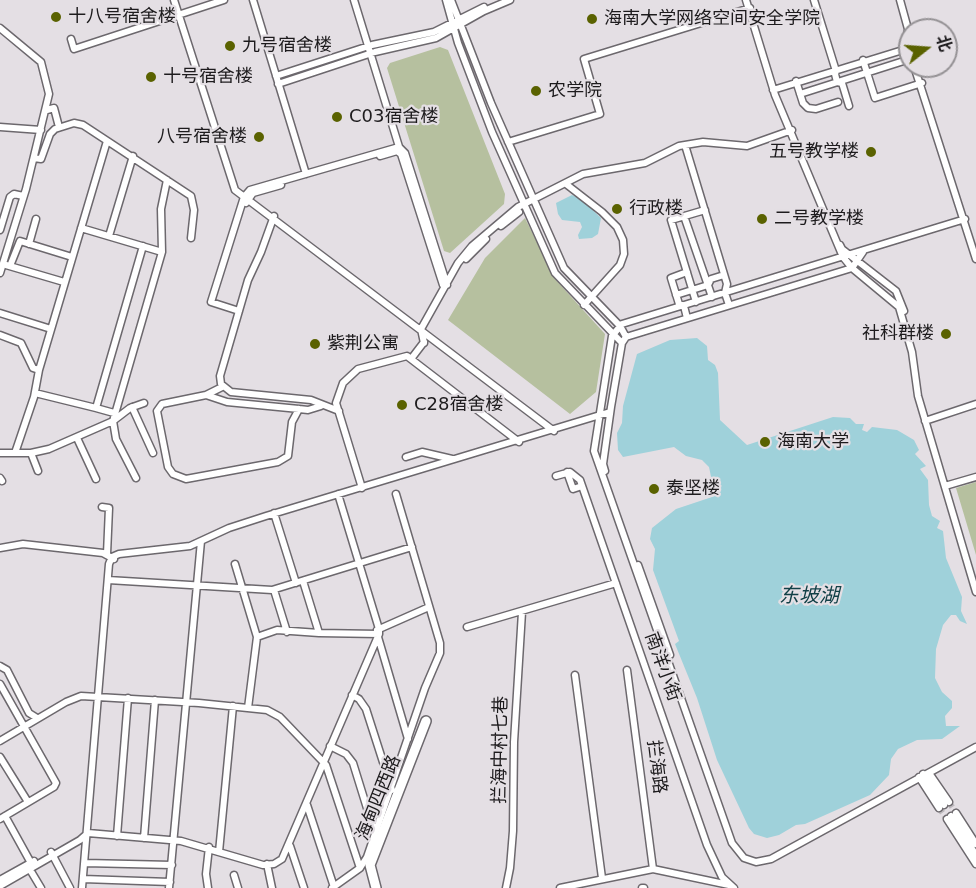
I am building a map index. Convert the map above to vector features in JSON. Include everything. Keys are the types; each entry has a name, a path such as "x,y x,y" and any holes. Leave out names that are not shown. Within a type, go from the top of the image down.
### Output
{"street":[{"path":"176,0 235,190 555,430"},
{"path":"180,14 218,0"},
{"path":"71,39 74,47 224,0"},
{"path":"253,0 306,175"},
{"path":"352,0 398,150 446,289"},
{"path":"446,0 564,268 620,327 624,340 603,464 740,849 753,858 766,857 924,775"},
{"path":"451,0 456,23 492,132 555,273 613,334 624,340 687,318 852,268 863,252"},
{"path":"456,23 501,0"},
{"path":"277,80 434,32 510,0"},
{"path":"747,0 774,88 843,257 852,268 899,307 910,342 917,391 976,592"},
{"path":"815,0 837,69 837,82"},
{"path":"899,0 903,18"},
{"path":"508,142 600,114 584,59 750,8"},
{"path":"0,28 40,62 48,85 47,110 6,265"},
{"path":"774,88 898,50"},
{"path":"863,61 875,98 921,84"},
{"path":"800,94 898,62"},
{"path":"919,78 976,259"},
{"path":"796,81 803,103 811,109 838,102"},
{"path":"837,82 842,83 849,106"},
{"path":"47,110 54,108 59,127"},
{"path":"34,158 41,159 52,131 59,127 79,123 133,156 191,196 194,210 191,238"},
{"path":"0,127 41,130"},
{"path":"411,359 424,343 423,329 458,263 472,246 508,214 589,172 645,163 669,149 685,145 703,142 747,146 791,130"},
{"path":"791,130 842,249 896,291 901,300 913,342 927,423"},
{"path":"15,453 35,393 39,370 64,282 107,141"},
{"path":"685,145 727,284 725,293 729,305"},
{"path":"239,311 212,302 247,198 254,193 306,175 398,150"},
{"path":"109,236 133,156"},
{"path":"136,478 116,439 113,421 162,252 161,209 167,180"},
{"path":"566,184 602,212 617,227 623,240 624,254 620,266 584,305"},
{"path":"0,230 10,197 14,194 23,196"},
{"path":"696,302 671,220 705,210"},
{"path":"684,216 712,297"},
{"path":"222,387 220,376 248,280 273,217"},
{"path":"29,244 36,219"},
{"path":"964,220 976,251"},
{"path":"964,220 620,327 613,334 594,451 737,851 752,862 768,860 976,746"},
{"path":"81,228 162,252"},
{"path":"0,273 20,241 72,256"},
{"path":"96,408 143,246"},
{"path":"6,265 64,282"},
{"path":"687,272 670,278 679,304 684,306 687,318"},
{"path":"676,295 708,285 711,279 724,275"},
{"path":"0,313 51,328"},
{"path":"0,335 21,343 33,368 39,370"},
{"path":"362,488 339,411 338,392 349,375 358,369 407,356 518,441"},
{"path":"222,387 206,395 162,404 158,408 168,467 174,474 186,479 272,464 284,459 290,451 292,422 299,409"},
{"path":"222,387 231,392 311,400 321,406 339,411"},
{"path":"35,393 114,413"},
{"path":"206,395 226,402 308,410 321,406"},
{"path":"0,453 43,452 113,421 132,407 144,403"},
{"path":"927,423 976,406"},
{"path":"132,407 153,453"},
{"path":"0,539 1,548 23,544 111,557 200,543 230,528 610,414"},
{"path":"77,438 96,479"},
{"path":"406,457 422,452 456,460"},
{"path":"31,453 38,471"},
{"name":"南洋小街","path":"556,476 567,472 575,474 582,486 707,845 722,877 733,887"},
{"path":"946,487 976,478"},
{"path":"946,487 976,582"},
{"path":"307,803 333,887 360,868 367,857 440,653 396,494"},
{"path":"337,496 408,739"},
{"path":"84,888 111,557 109,508 102,507"},
{"path":"275,515 319,633"},
{"path":"84,879 168,885 200,543"},
{"path":"109,580 274,590 412,547"},
{"path":"235,564 257,637 248,708"},
{"path":"467,627 616,583"},
{"path":"274,590 287,632"},
{"path":"257,637 277,630 378,633 429,607"},
{"name":"拦海中村七巷","path":"506,888 513,831 514,742 522,612"},
{"path":"1,884 89,831 173,839 267,864 281,857 307,803 378,633"},
{"path":"0,666 6,668 28,713 37,718"},
{"name":"拦海路","path":"627,670 653,869"},
{"path":"575,675 602,878"},
{"path":"10,676 0,683 56,783 1,818 41,888"},
{"path":"352,695 362,702 368,712 392,790"},
{"path":"0,741 74,698 128,698 184,702 233,706 275,714 324,762 360,868"},
{"path":"117,834 128,698"},
{"path":"144,837 155,700"},
{"path":"219,851 233,706"},
{"name":"海甸四西路","path":"376,888 370,865 426,721"},
{"path":"331,746 346,754 353,763 376,834"},
{"path":"0,757 28,802"},
{"path":"924,775 942,803 924,775"},
{"path":"951,816 976,844"},
{"path":"951,816 976,855"},
{"path":"951,816 976,864"},
{"path":"289,844 304,888"},
{"path":"208,888 206,874 209,848"},
{"path":"51,854 70,888"},
{"path":"86,861 171,863"},
{"path":"267,864 272,888"},
{"name":"南洋小街","path":"560,888 653,869 733,887"},
{"path":"234,875 238,888"}],"green space":[{"path":"440,47 448,50 505,194 504,204 450,253 444,251 387,68 390,63"},
{"path":"525,218 555,279 605,334 596,392 570,414 448,320 485,258"},
{"path":"976,482 976,555 956,488"}],"water":[{"path":"572,195 582,200 601,218 598,234 592,238 579,239 578,235 582,227 580,222 562,220 558,214 556,203"},
{"name":"东坡湖","path":"697,338 707,346 708,360 715,365 718,373 720,420 747,445 833,417 850,418 856,424 864,424 862,430 867,432 872,427 897,430 914,440 919,450 915,454 926,466 920,469 928,480 929,505 932,516 940,521 937,528 943,531 946,558 962,597 961,611 967,624 960,621 956,615 951,615 943,625 936,649 935,678 942,692 952,701 952,708 945,716 946,726 960,726 942,739 917,740 898,749 891,759 889,775 870,795 805,824 796,825 779,835 767,838 754,834 749,828 717,760 697,698 675,644 679,641 653,570 655,549 650,539 652,528 676,509 715,496 709,467 702,460 686,456 674,447 623,457 618,450 617,433 622,423 623,406 637,354 670,340"}],"tunnel":[{"path":"949,802 956,813"},
{"path":"939,808 947,819"}],"place":[{"name":"十八号宿舍楼","path":"56,17"},
{"name":"海南大学网络空间安全学院","path":"592,19"},
{"name":"九号宿舍楼","path":"230,46"},
{"name":"十号宿舍楼","path":"151,77"},
{"name":"农学院","path":"536,91"},
{"name":"C03宿舍楼","path":"337,117"},
{"name":"八号宿舍楼","path":"259,137"},
{"name":"五号教学楼","path":"871,152"},
{"name":"行政楼","path":"617,209"},
{"name":"二号教学楼","path":"762,219"},
{"name":"社科群楼","path":"946,334"},
{"name":"紫荆公寓","path":"315,344"},
{"name":"C28宿舍楼","path":"402,405"},
{"name":"海南大学","path":"765,442"},
{"name":"泰坚楼","path":"654,489"}]}
